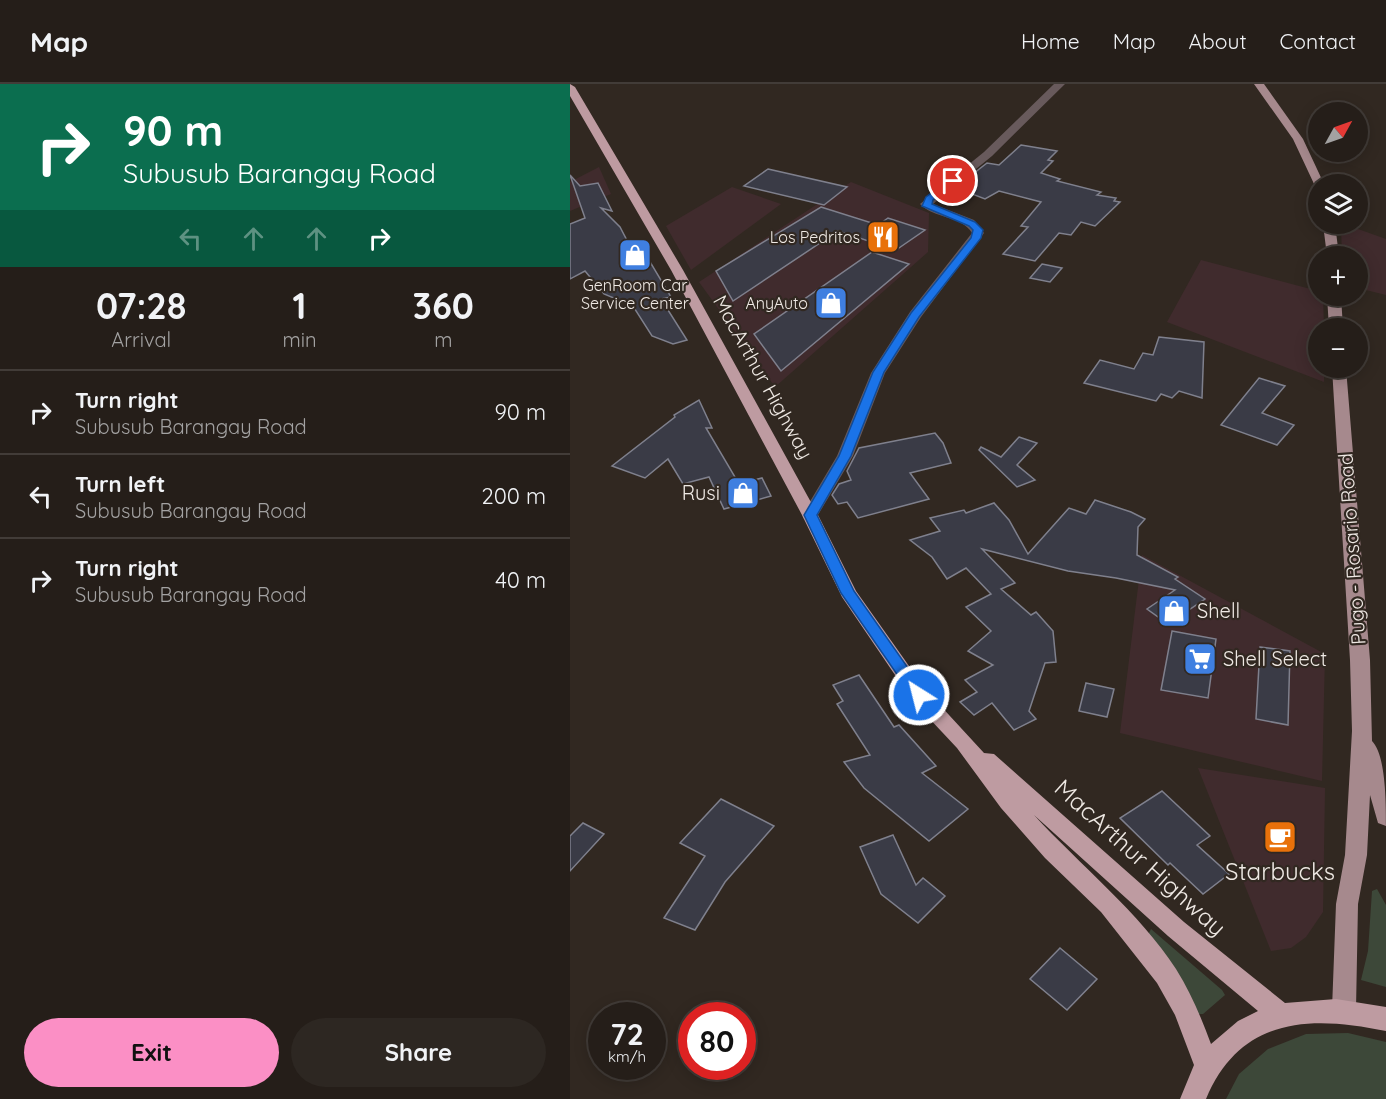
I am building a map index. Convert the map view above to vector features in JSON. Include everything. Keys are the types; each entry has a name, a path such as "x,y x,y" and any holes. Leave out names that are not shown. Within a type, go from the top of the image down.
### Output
{"highway":[{"name":"MacArthur Highway","path":"570,87 655,231 810,515 848,593 919,695 964,742 1009,802 1109,905 1166,975 1186,1010 1207,1066"},
{"name":"MacArthur Highway","path":"964,742 1023,790 1067,833 1176,929 1280,1014"},
{"path":"1193,1099 1207,1066 1242,1032 1280,1014 1311,1009 1344,1009 1386,1019"}],"main road":[{"path":"1259,84 1298,139 1314,174"},
{"name":"Pugo - Rosario Road","path":"1340,378 1362,731 1356,855 1347,904 1344,1009"},
{"name":"Pugo - Rosario Road","path":"1362,731 1386,817"}],"street":[{"path":"810,515 845,456 878,372 915,315 978,233 972,224 934,210 926,204 988,154 1060,84"}],"shaded area":[{"path":"599,167 611,194 570,211 570,182"},
{"path":"851,182 929,213 928,252 775,387 699,282"},
{"path":"732,187 781,204 691,270 666,226"},
{"path":"1368,233 1386,239 1386,295 1368,290 1368,246 1342,246 1341,234"},
{"path":"1201,260 1308,288 1308,306 1323,306 1324,318 1308,318 1308,376 1167,322"},
{"path":"1142,555 1325,654 1322,781 1120,733"},
{"path":"1198,768 1325,788 1323,912 1306,937 1291,948 1271,951"}],"green space":[{"path":"1377,889 1386,905 1386,987 1361,980 1368,951 1372,891"},
{"path":"1151,929 1222,990 1225,995 1203,1014 1195,1014 1148,935"},
{"path":"1348,1033 1386,1042 1386,1099 1226,1099 1239,1074 1268,1049 1306,1034"}],"building":[{"path":"1021,145 1057,151 1048,160 1053,161 1041,173 1060,179 1057,181 1101,192 1097,195 1116,198 1114,201 1120,202 1095,226 1081,222 1071,235 1059,233 1035,261 1003,254 1028,227 1021,226 1041,202 999,191 985,199 959,189 970,183 964,181 987,163 999,165"},
{"path":"768,169 847,187 824,205 744,186"},
{"path":"570,175 580,186 598,183 612,211 601,208 620,227 632,250 640,245 671,297 661,299 687,340 673,344 652,336 633,306 604,294 585,271 570,279 570,224 585,218"},
{"path":"821,207 878,225 888,218 925,230 896,250 838,231 733,301 716,271"},
{"path":"872,252 909,264 781,371 754,334"},
{"path":"1042,264 1062,268 1050,282 1030,278"},
{"path":"1159,337 1204,342 1202,398 1179,391 1172,398 1161,394 1156,401 1084,383 1100,360 1134,369 1143,353 1153,355"},
{"path":"1259,378 1285,386 1262,413 1294,425 1277,445 1221,425"},
{"path":"699,400 712,428 706,428 739,484 762,478 771,496 724,509 709,477 683,484 668,459 645,478 612,466 675,417 674,415"},
{"path":"935,433 943,443 951,463 910,473 929,499 858,518 847,502 838,504 832,495 839,484 851,480 847,471 859,448"},
{"path":"1019,437 1037,443 1017,465 1035,480 1017,487 979,450 981,447 1001,457"},
{"path":"1095,500 1145,519 1138,527 1137,555 1178,577 1175,579 1205,599 1168,624 1147,609 1175,590 1068,571 982,549 1015,583 1001,589 1031,615 1036,612 1053,631 1056,662 1045,663 1029,711 1036,719 1014,730 992,703 974,715 960,702 977,692 965,680 993,665 968,651 991,631 966,607 991,594 966,568 947,579 932,557 910,540 940,531 930,518 964,510 966,513 994,503 1009,520 1028,554 1069,508 1086,514"},
{"path":"1172,631 1216,639 1208,698 1161,690"},
{"name":"Shell","path":"1260,647 1290,651 1288,725 1256,719"},
{"path":"859,675 894,727 899,725 936,766 922,773 968,809 929,841 864,788 844,762 870,755 837,704 843,701 833,685"},
{"path":"1086,683 1114,689 1107,717 1079,711"},
{"path":"1162,791 1210,836 1197,845 1229,874 1203,894 1170,863 1168,865 1120,818"},
{"path":"721,799 774,826 725,882 695,930 664,918 705,856 680,843"},
{"path":"583,823 604,834 570,871 570,836"},
{"path":"893,835 916,885 923,878 945,896 918,923 881,894 860,847"},
{"path":"1060,948 1097,979 1067,1010 1030,979"}],"place":[{"name":"Los Pedritos","path":"883,237"},
{"name":"GenRoom Car Service Center","path":"635,255"},
{"name":"AnyAuto","path":"831,303"},
{"name":"Rusi","path":"743,493"},
{"name":"Shell","path":"1174,611"},
{"name":"Shell Select","path":"1200,659"},
{"name":"Starbucks","path":"1280,837"}],"route":[{"path":"919,695 848,593 810,515 845,456 878,372 915,315 976,238 978,230 975,226 934,210 926,204 929,199 953,181"}]}
